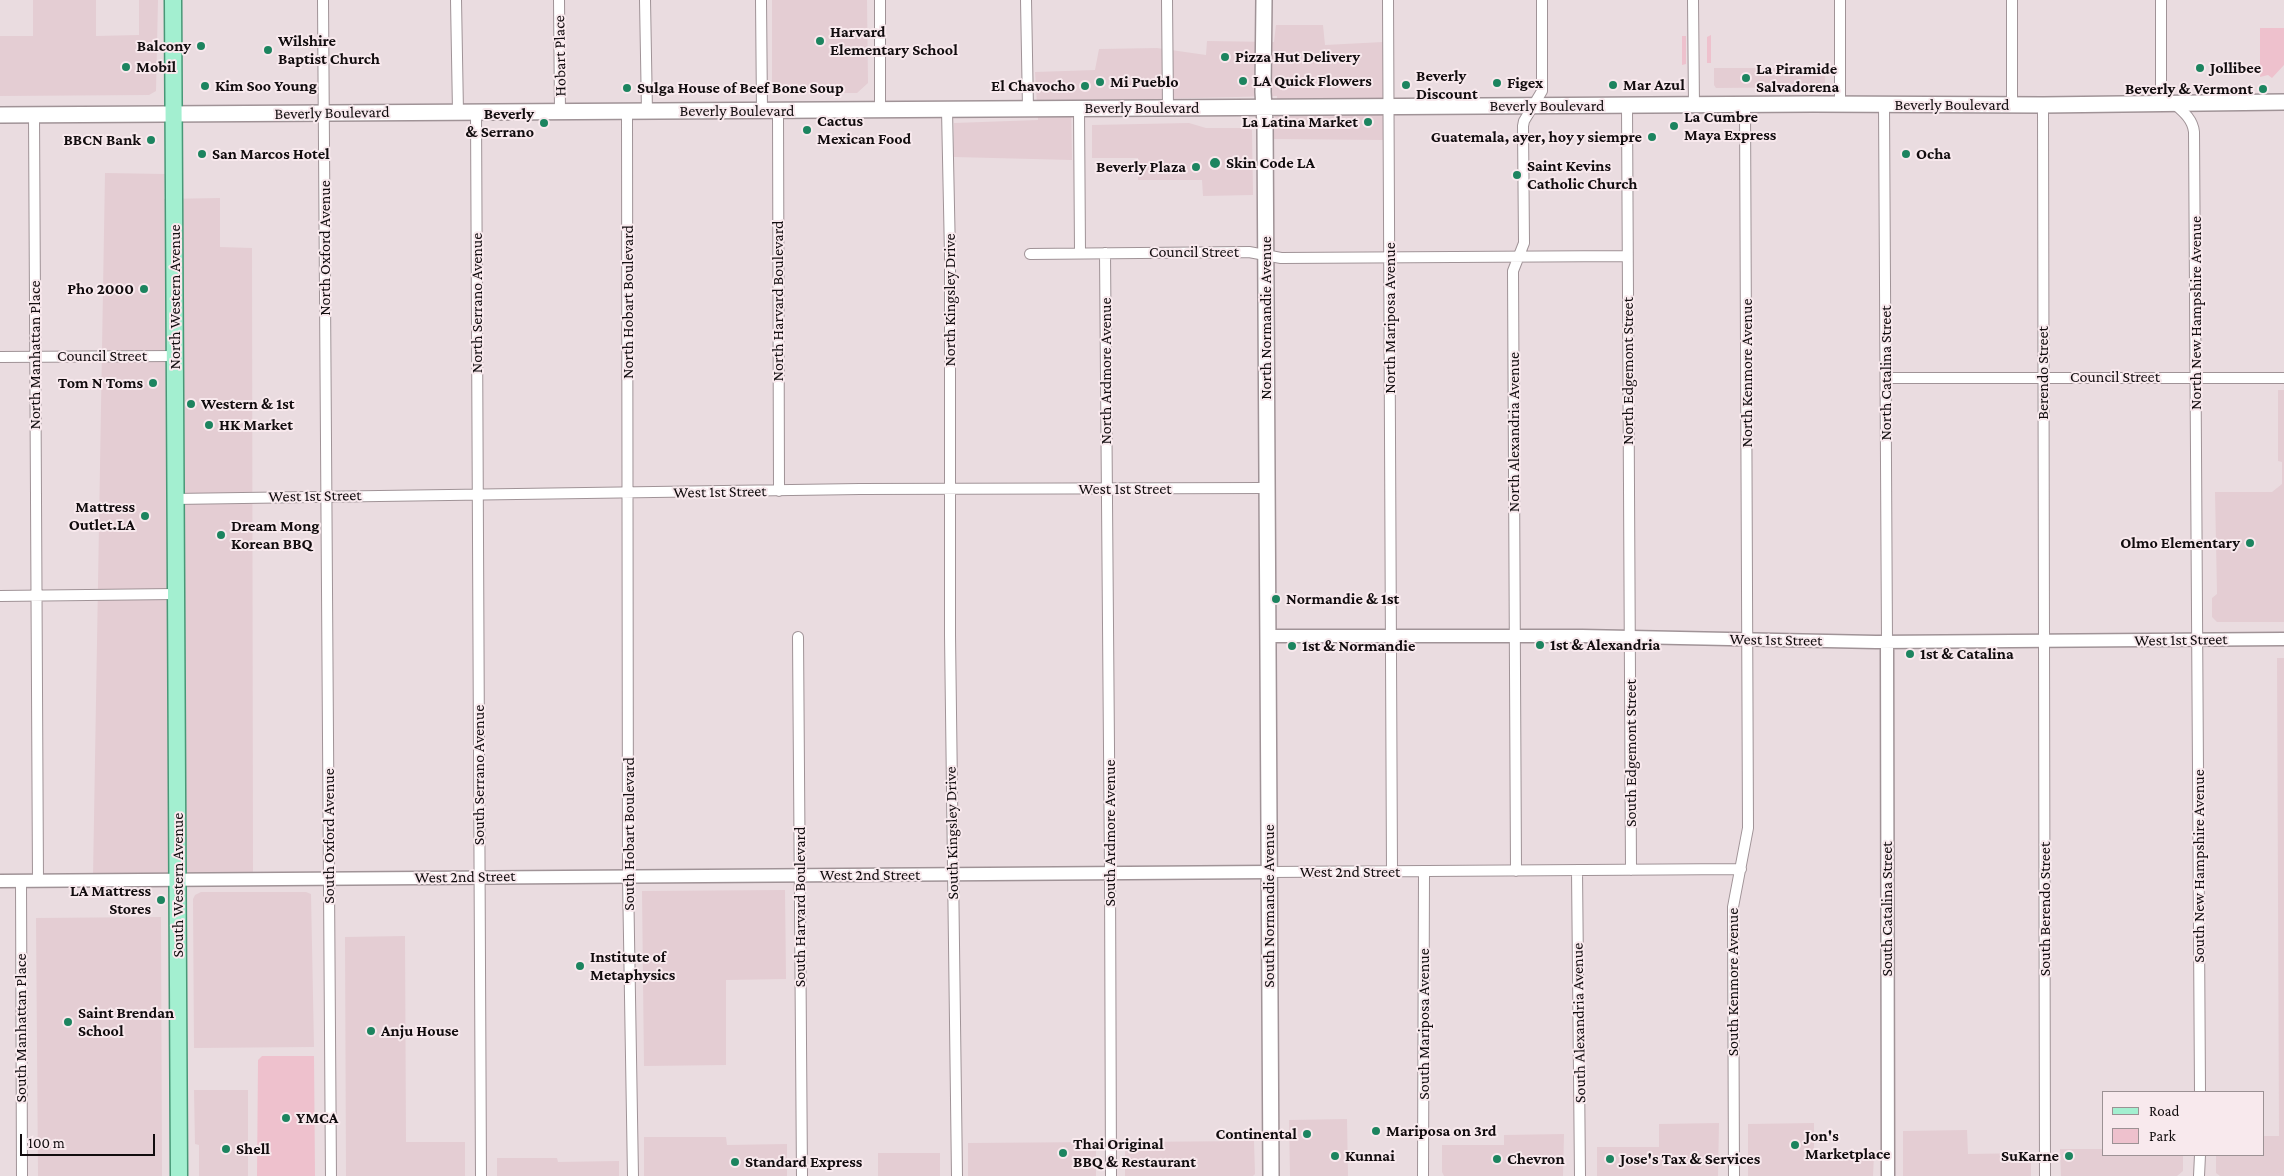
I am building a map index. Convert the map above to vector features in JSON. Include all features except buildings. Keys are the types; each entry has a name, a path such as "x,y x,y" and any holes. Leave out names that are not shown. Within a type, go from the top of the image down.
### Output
{"main road":[{"name":"North Western Avenue","path":"173,0 175,594"},
{"name":"North Normandie Avenue","path":"1264,0 1267,636"},
{"name":"Beverly Boulevard","path":"0,115 1840,104 2043,105 2284,102"},
{"name":"South Western Avenue","path":"175,594 179,1176"},
{"name":"South Normandie Avenue","path":"1267,636 1271,1176"}],"street":[{"name":"North Oxford Avenue","path":"323,0 327,496"},
{"path":"456,0 458,112"},
{"name":"Hobart Place","path":"559,0 560,112"},
{"path":"645,0 647,112"},
{"path":"761,0 762,111"},
{"path":"880,0 880,110"},
{"path":"1026,0 1028,109"},
{"path":"1167,0 1168,109"},
{"name":"North Mariposa Avenue","path":"1388,0 1392,636"},
{"name":"North Alexandria Avenue","path":"1516,871 1513,271 1524,243 1523,126 1542,91 1542,0"},
{"path":"1693,0 1694,106"},
{"path":"1840,0 1840,104"},
{"path":"2012,0 2012,105"},
{"name":"North New Hampshire Avenue","path":"2161,0 2161,88 2165,95 2192,121 2194,132 2197,639"},
{"name":"North Kenmore Avenue","path":"1745,105 1747,640"},
{"name":"North Catalina Street","path":"1884,105 1886,642"},
{"name":"Berendo Street","path":"2043,105 2044,641"},
{"name":"North Edgemont Street","path":"1627,106 1630,637"},
{"path":"1079,109 1080,253"},
{"name":"North Kingsley Drive","path":"947,110 950,255 950,490"},
{"name":"North Harvard Boulevard","path":"778,111 779,491"},
{"name":"North Serrano Avenue","path":"476,112 479,494"},
{"name":"North Hobart Boulevard","path":"627,112 628,493"},
{"name":"North Manhattan Place","path":"34,115 34,357 36,574 38,596"},
{"name":"Council Street","path":"1030,254 1250,252 1281,258 1627,256"},
{"name":"North Ardmore Avenue","path":"1104,253 1106,490"},
{"name":"Council Street","path":"0,357 175,356"},
{"name":"Council Street","path":"1886,378 2284,378"},
{"name":"West 1st Street","path":"174,499 479,494 1266,488"},
{"name":"South Kingsley Drive","path":"950,490 952,875 957,1176"},
{"name":"South Ardmore Avenue","path":"1106,490 1111,1176"},
{"name":"South Hobart Boulevard","path":"628,493 628,877 633,1176"},
{"name":"South Serrano Avenue","path":"479,494 481,1176"},
{"name":"South Oxford Avenue","path":"327,496 332,1176"},
{"path":"0,596 175,594"},
{"path":"38,596 38,880"},
{"name":"West 1st Street","path":"1267,636 1515,635 1886,642 2284,639"},
{"path":"1392,636 1392,871"},
{"name":"South Harvard Boulevard","path":"798,637 802,1176"},
{"name":"South Edgemont Street","path":"1630,637 1631,870"},
{"name":"South New Hampshire Avenue","path":"2197,639 2200,1091"},
{"name":"South Kenmore Avenue","path":"1734,1176 1733,907 1748,828 1747,640"},
{"name":"South Berendo Street","path":"2044,641 2045,1176"},
{"name":"South Catalina Street","path":"1886,642 1888,1176"},
{"name":"West 2nd Street","path":"0,880 178,881 479,876 628,877 1110,872 1741,869"},
{"name":"South Alexandria Avenue","path":"1577,870 1580,1176"},
{"name":"South Mariposa Avenue","path":"1423,1176 1424,871"},
{"name":"South Manhattan Place","path":"21,880 22,1176"},
{"path":"2200,1156 2200,1176"}],"shaded area":[{"path":"33,0 96,0 96,36 139,35 139,0 158,0 156,91 149,95 0,96 0,36 33,36"},
{"name":"Harvard Elementary School","path":"772,0 867,0 868,83 857,93 777,93 772,89"},
{"path":"1276,25 1323,25 1325,45 1383,42 1384,140 1272,139 1277,96 1071,101 1072,160 954,157 954,123 1038,120 1035,72 1095,70 1099,49 1157,48 1206,55 1207,41 1274,42"},
{"path":"1714,68 1825,68 1825,87 1716,88 1714,85"},
{"name":"Beverly Plaza","path":"1189,123 1206,128 1246,128 1252,130 1253,195 1203,196 1202,180 1138,180 1138,158 1092,158 1092,125"},
{"path":"105,173 165,174 164,199 220,198 220,247 252,248 253,875 93,877"},
{"name":"Olmo Elementary","path":"2278,390 2284,390 2284,622 2217,622 2212,617 2212,598 2217,594 2215,492 2272,492 2282,484 2282,462 2278,461"},
{"path":"2277,658 2284,658 2284,1176 2220,1176 2216,1173 2216,1156 2264,1156 2264,1136 2279,1136"},
{"path":"785,890 786,979 726,980 726,1065 644,1066 642,891"},
{"path":"201,892 306,892 311,894 314,1047 194,1048 193,899 195,895"},
{"path":"161,917 162,1176 38,1176 36,918"},
{"path":"405,936 406,1142 465,1142 465,1176 346,1176 345,937"},
{"path":"194,1090 248,1090 248,1176 199,1176 199,1145 195,1144"},
{"path":"1347,1119 1348,1176 1290,1176 1289,1120"},
{"path":"1719,1123 1718,1176 1597,1176 1597,1147 1659,1147 1659,1124"},
{"path":"1814,1123 1814,1156 1874,1155 1873,1176 1748,1176 1748,1124"},
{"path":"1967,1130 1968,1154 2031,1153 2031,1176 1903,1176 1903,1131"},
{"path":"1564,1134 1563,1176 1444,1176 1442,1172 1442,1145 1504,1145 1504,1135"},
{"path":"644,1137 726,1137 727,1145 787,1144 787,1176 644,1176"},
{"path":"1254,1141 1255,1174 1253,1176 1125,1176 1125,1142"},
{"path":"1096,1142 1096,1176 968,1176 968,1143"},
{"path":"2060,1149 2102,1149 2102,1156 2183,1156 2183,1171 2177,1176 2061,1176"},
{"path":"878,1153 940,1153 940,1176 878,1176"},
{"path":"497,1158 557,1158 558,1162 619,1161 619,1176 497,1176"}],"green space":[{"path":"2260,28 2284,28 2284,65 2272,78 2268,75 2260,77"},
{"path":"1711,35 1711,63 1707,63 1707,37"},
{"path":"1682,36 1686,36 1686,64 1682,65"},
{"name":"YMCA","path":"262,1056 314,1056 315,1176 257,1176 258,1060"}],"place":[{"name":"Harvard Elementary School","path":"820,41"},
{"name":"Balcony","path":"201,46"},
{"name":"Wilshire Baptist Church","path":"268,50"},
{"name":"Pizza Hut Delivery","path":"1225,57"},
{"name":"Mobil","path":"126,67"},
{"name":"Jollibee","path":"2200,68"},
{"name":"La Piramide Salvadorena","path":"1746,78"},
{"name":"LA Quick Flowers","path":"1243,81"},
{"name":"Mi Pueblo","path":"1100,82"},
{"name":"Figex","path":"1497,83"},
{"name":"Beverly Discount","path":"1406,85"},
{"name":"Mar Azul","path":"1613,85"},
{"name":"Kim Soo Young","path":"205,86"},
{"name":"El Chavocho","path":"1085,86"},
{"name":"Sulga House of Beef Bone Soup","path":"627,88"},
{"name":"Beverly & Vermont","path":"2263,89"},
{"name":"La Latina Market","path":"1368,122"},
{"name":"Beverly & Serrano","path":"544,123"},
{"name":"La Cumbre Maya Express","path":"1674,126"},
{"name":"Cactus Mexican Food","path":"807,130"},
{"name":"Guatemala, ayer, hoy y siempre","path":"1652,137"},
{"name":"BBCN Bank","path":"151,140"},
{"name":"San Marcos Hotel","path":"202,154"},
{"name":"Ocha","path":"1906,154"},
{"name":"Skin Code LA","path":"1215,163"},
{"name":"Beverly Plaza","path":"1196,167"},
{"name":"Saint Kevins Catholic Church","path":"1517,175"},
{"name":"Pho 2000","path":"144,289"},
{"name":"Tom N Toms","path":"153,383"},
{"name":"Western & 1st","path":"191,404"},
{"name":"HK Market","path":"209,425"},
{"name":"Mattress Outlet.LA","path":"145,516"},
{"name":"Dream Mong Korean BBQ","path":"221,535"},
{"name":"Olmo Elementary","path":"2250,543"},
{"name":"Normandie & 1st","path":"1276,599"},
{"name":"1st & Alexandria","path":"1540,645"},
{"name":"1st & Normandie","path":"1292,646"},
{"name":"1st & Catalina","path":"1910,654"},
{"name":"LA Mattress Stores","path":"161,900"},
{"name":"Institute of Metaphysics","path":"580,966"},
{"name":"Saint Brendan School","path":"68,1022"},
{"name":"Anju House","path":"371,1031"},
{"name":"YMCA","path":"286,1118"},
{"name":"Mariposa on 3rd","path":"1376,1131"},
{"name":"Continental","path":"1307,1134"},
{"name":"Jon's Marketplace","path":"1795,1145"},
{"name":"Shell","path":"226,1149"},
{"name":"Thai Original BBQ & Restaurant","path":"1063,1153"},
{"name":"Kunnai","path":"1335,1156"},
{"name":"SuKarne","path":"2069,1156"},
{"name":"Chevron","path":"1497,1159"},
{"name":"Jose's Tax & Services","path":"1610,1159"},
{"name":"Standard Express","path":"735,1162"}]}
